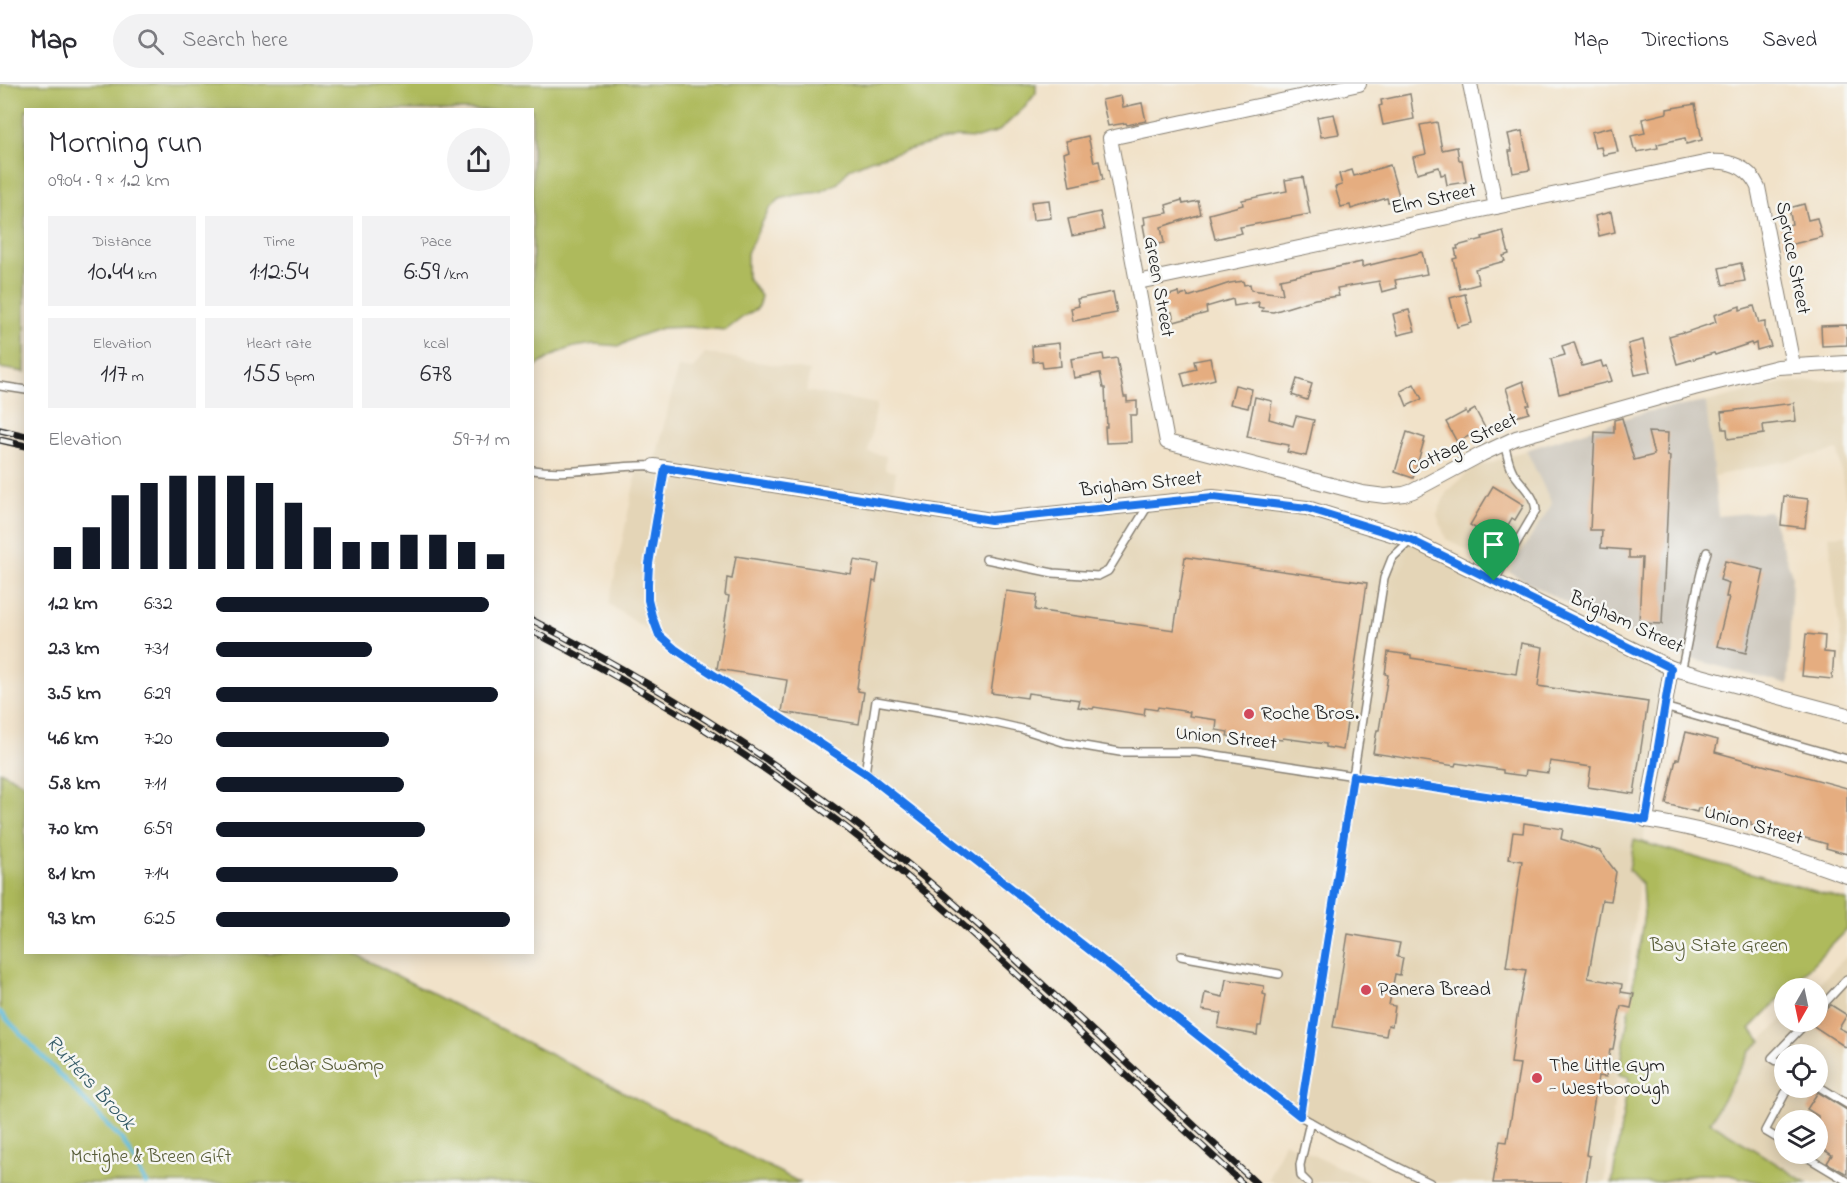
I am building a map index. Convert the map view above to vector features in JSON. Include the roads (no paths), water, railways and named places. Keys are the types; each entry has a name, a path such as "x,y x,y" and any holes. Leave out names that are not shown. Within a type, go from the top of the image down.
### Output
{"street":[{"name":"Green Street","path":"1167,442 1110,138 1359,84"},
{"path":"1470,84 1496,207"},
{"name":"Elm Street","path":"1138,282 1709,162 1724,162 1738,166"},
{"name":"Spruce Street","path":"1738,166 1751,176 1760,196 1793,365"},
{"name":"Cottage Street","path":"1167,442 1362,493 1385,496 1413,492 1504,443 1529,434 1766,370 1793,365 1847,363"},
{"name":"Brigham Street","path":"659,467 991,520 1213,497 1307,508 1411,540 1676,670 1847,715"},
{"path":"1646,820 1664,707 1676,670"},
{"name":"Union Street","path":"1646,820 1690,828 1754,845 1847,876"}],"lane":[{"path":"0,386 24,390"},
{"path":"1494,581 1536,510 1533,498 1511,468 1504,443"},
{"path":"534,470 550,473 638,465 659,467 648,584 648,600 659,635 697,664 865,773 1300,1116 1430,1183"},
{"path":"986,560 1053,573 1098,576 1104,574 1149,504"},
{"path":"1300,1116 1384,578 1392,558 1411,540"},
{"path":"1676,670 1688,646 1700,570 1707,552"},
{"name":"Union Street","path":"865,773 876,701 964,716 1022,729 1066,743 1120,752 1196,753 1646,820"},
{"path":"1664,707 1847,759"},
{"path":"1181,956 1279,974"},
{"path":"1828,999 1847,979"},
{"path":"1786,1044 1797,1032"},
{"path":"1828,1092 1847,1104"},
{"path":"1774,1114 1765,1131 1774,1136"},
{"path":"1308,1183 1301,1176 1300,1165 1310,1122"},
{"path":"1819,1164 1847,1181"}],"waterway":[{"name":"Rutters Brook","path":"0,1012 123,1141 146,1183"}],"railway":[{"path":"0,430 24,436"},
{"path":"0,440 24,446"},
{"path":"534,621 623,669 711,723 796,780 879,841 924,877 989,935 1256,1183"},
{"path":"534,632 666,705 709,732 794,789 876,851 970,932 1242,1183"}],"place":[{"name":"Roche Bros.","path":"1249,714"},
{"name":"Panera Bread","path":"1366,990"},
{"name":"The Little Gym - Westborough","path":"1537,1078"}],"park label":[{"name":"Bay State Green","path":"1719,946"},
{"name":"Cedar Swamp","path":"326,1065"},
{"name":"Mctighe & Breen Gift","path":"151,1157"}]}
